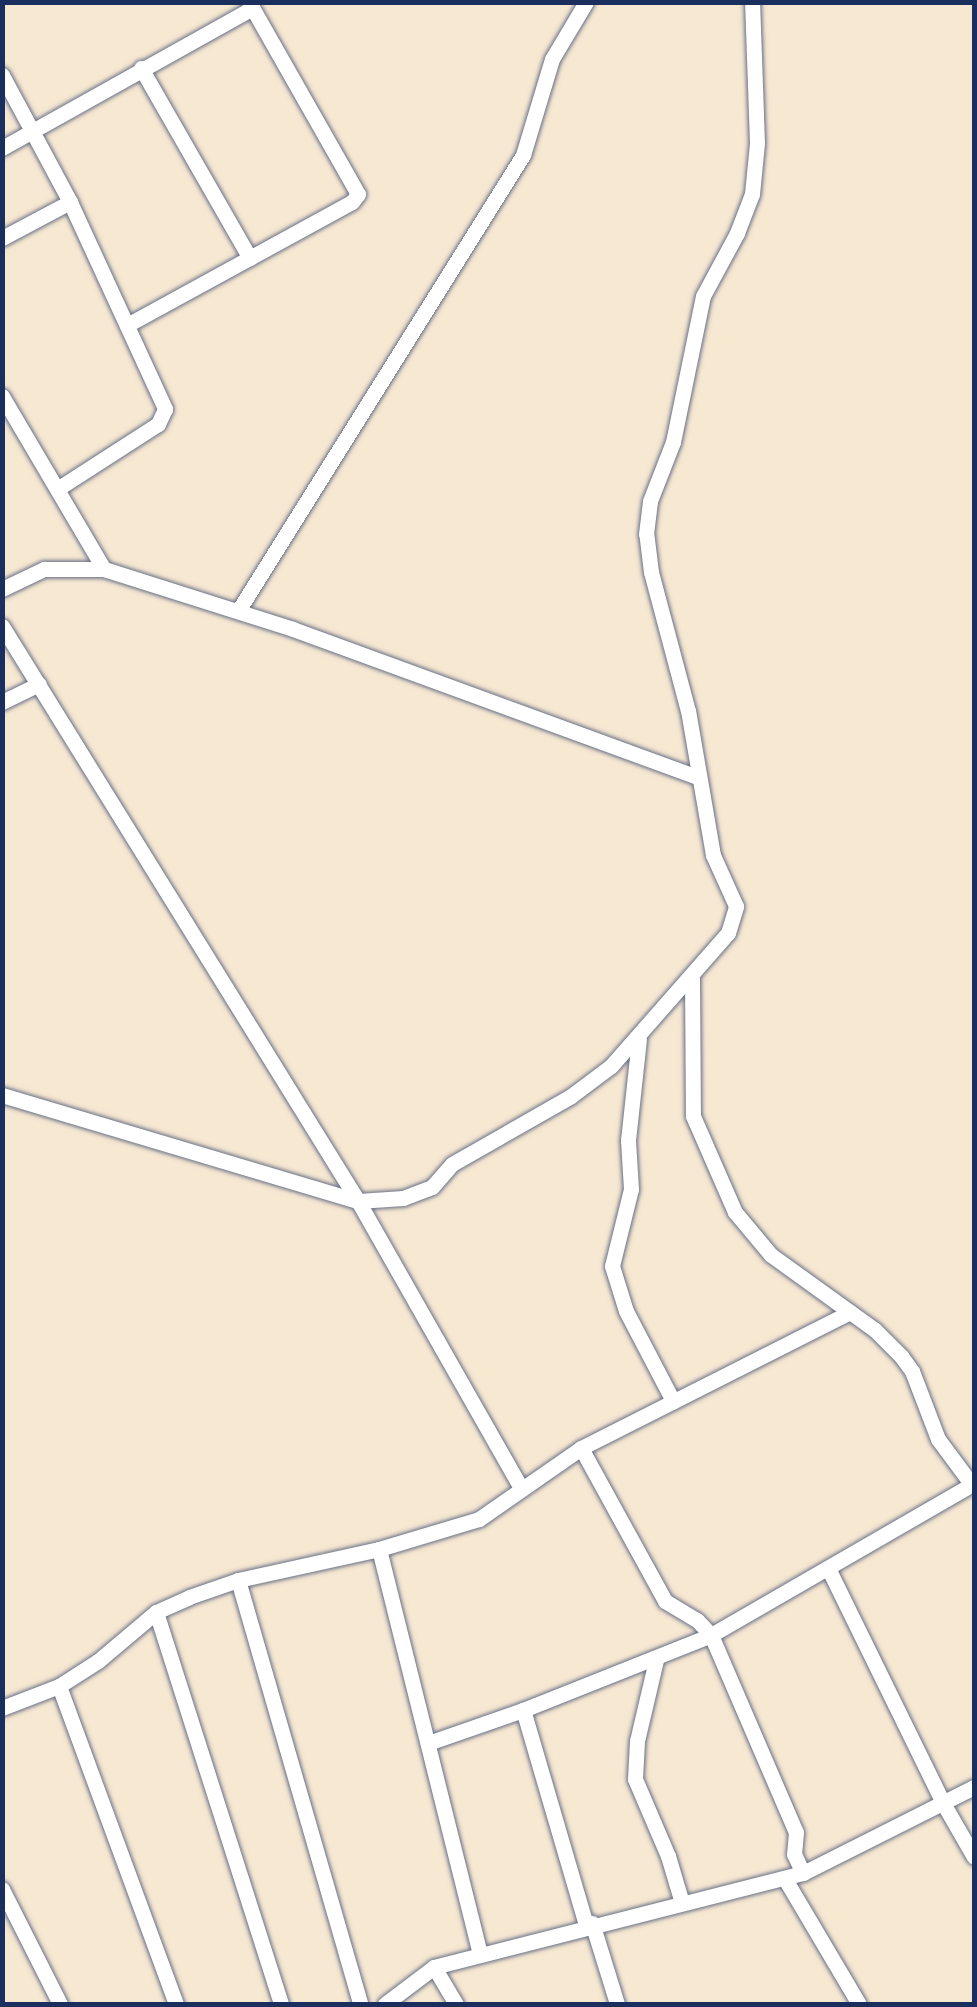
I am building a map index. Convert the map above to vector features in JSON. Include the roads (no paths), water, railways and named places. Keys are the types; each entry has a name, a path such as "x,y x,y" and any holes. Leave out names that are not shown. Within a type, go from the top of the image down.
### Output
{"street":[{"path":"238,611 523,155 552,58 586,2"},
{"path":"2,1095 358,1201 403,1198 432,1187 452,1164 571,1096 639,1038 728,933 736,906 713,855 688,710 651,572 646,534 650,501 673,442 704,296 737,233 752,194 757,158 752,2"},
{"path":"2,148 248,4 357,184 358,194 352,202 128,325"},
{"path":"141,68 250,258"},
{"path":"2,76 70,202 162,400 164,417 57,489"},
{"path":"2,238 70,202"},
{"path":"2,396 104,569"},
{"path":"2,589 44,569 104,569 238,611 698,777"},
{"path":"2,626 358,1201 520,1486"},
{"path":"2,702 39,684"},
{"path":"428,1742 656,1660 712,1635 973,1484 938,1439 912,1371 876,1330 771,1255 746,1228 724,1188 694,1116 692,978"},
{"path":"639,1038 628,1140 630,1201 612,1266 626,1312 673,1401"},
{"path":"2,1708 59,1686 156,1612 238,1580 379,1549 479,1519 520,1486 581,1448 850,1312"},
{"path":"581,1448 665,1601 698,1620 712,1635 796,1832 794,1854 803,1873"},
{"path":"379,1549 480,1954"},
{"path":"828,1568 943,1804 974,1857"},
{"path":"238,1580 360,2004"},
{"path":"156,1612 281,2004"},
{"path":"656,1660 637,1741 635,1779 668,1856 682,1903"},
{"path":"59,1686 176,2004"},
{"path":"523,1710 617,2004"},
{"path":"385,2004 434,1967 589,1924 803,1873 974,1787"},
{"path":"785,1879 858,2004"},
{"path":"2,1889 60,2004"},
{"path":"434,1967 456,2004"}]}
